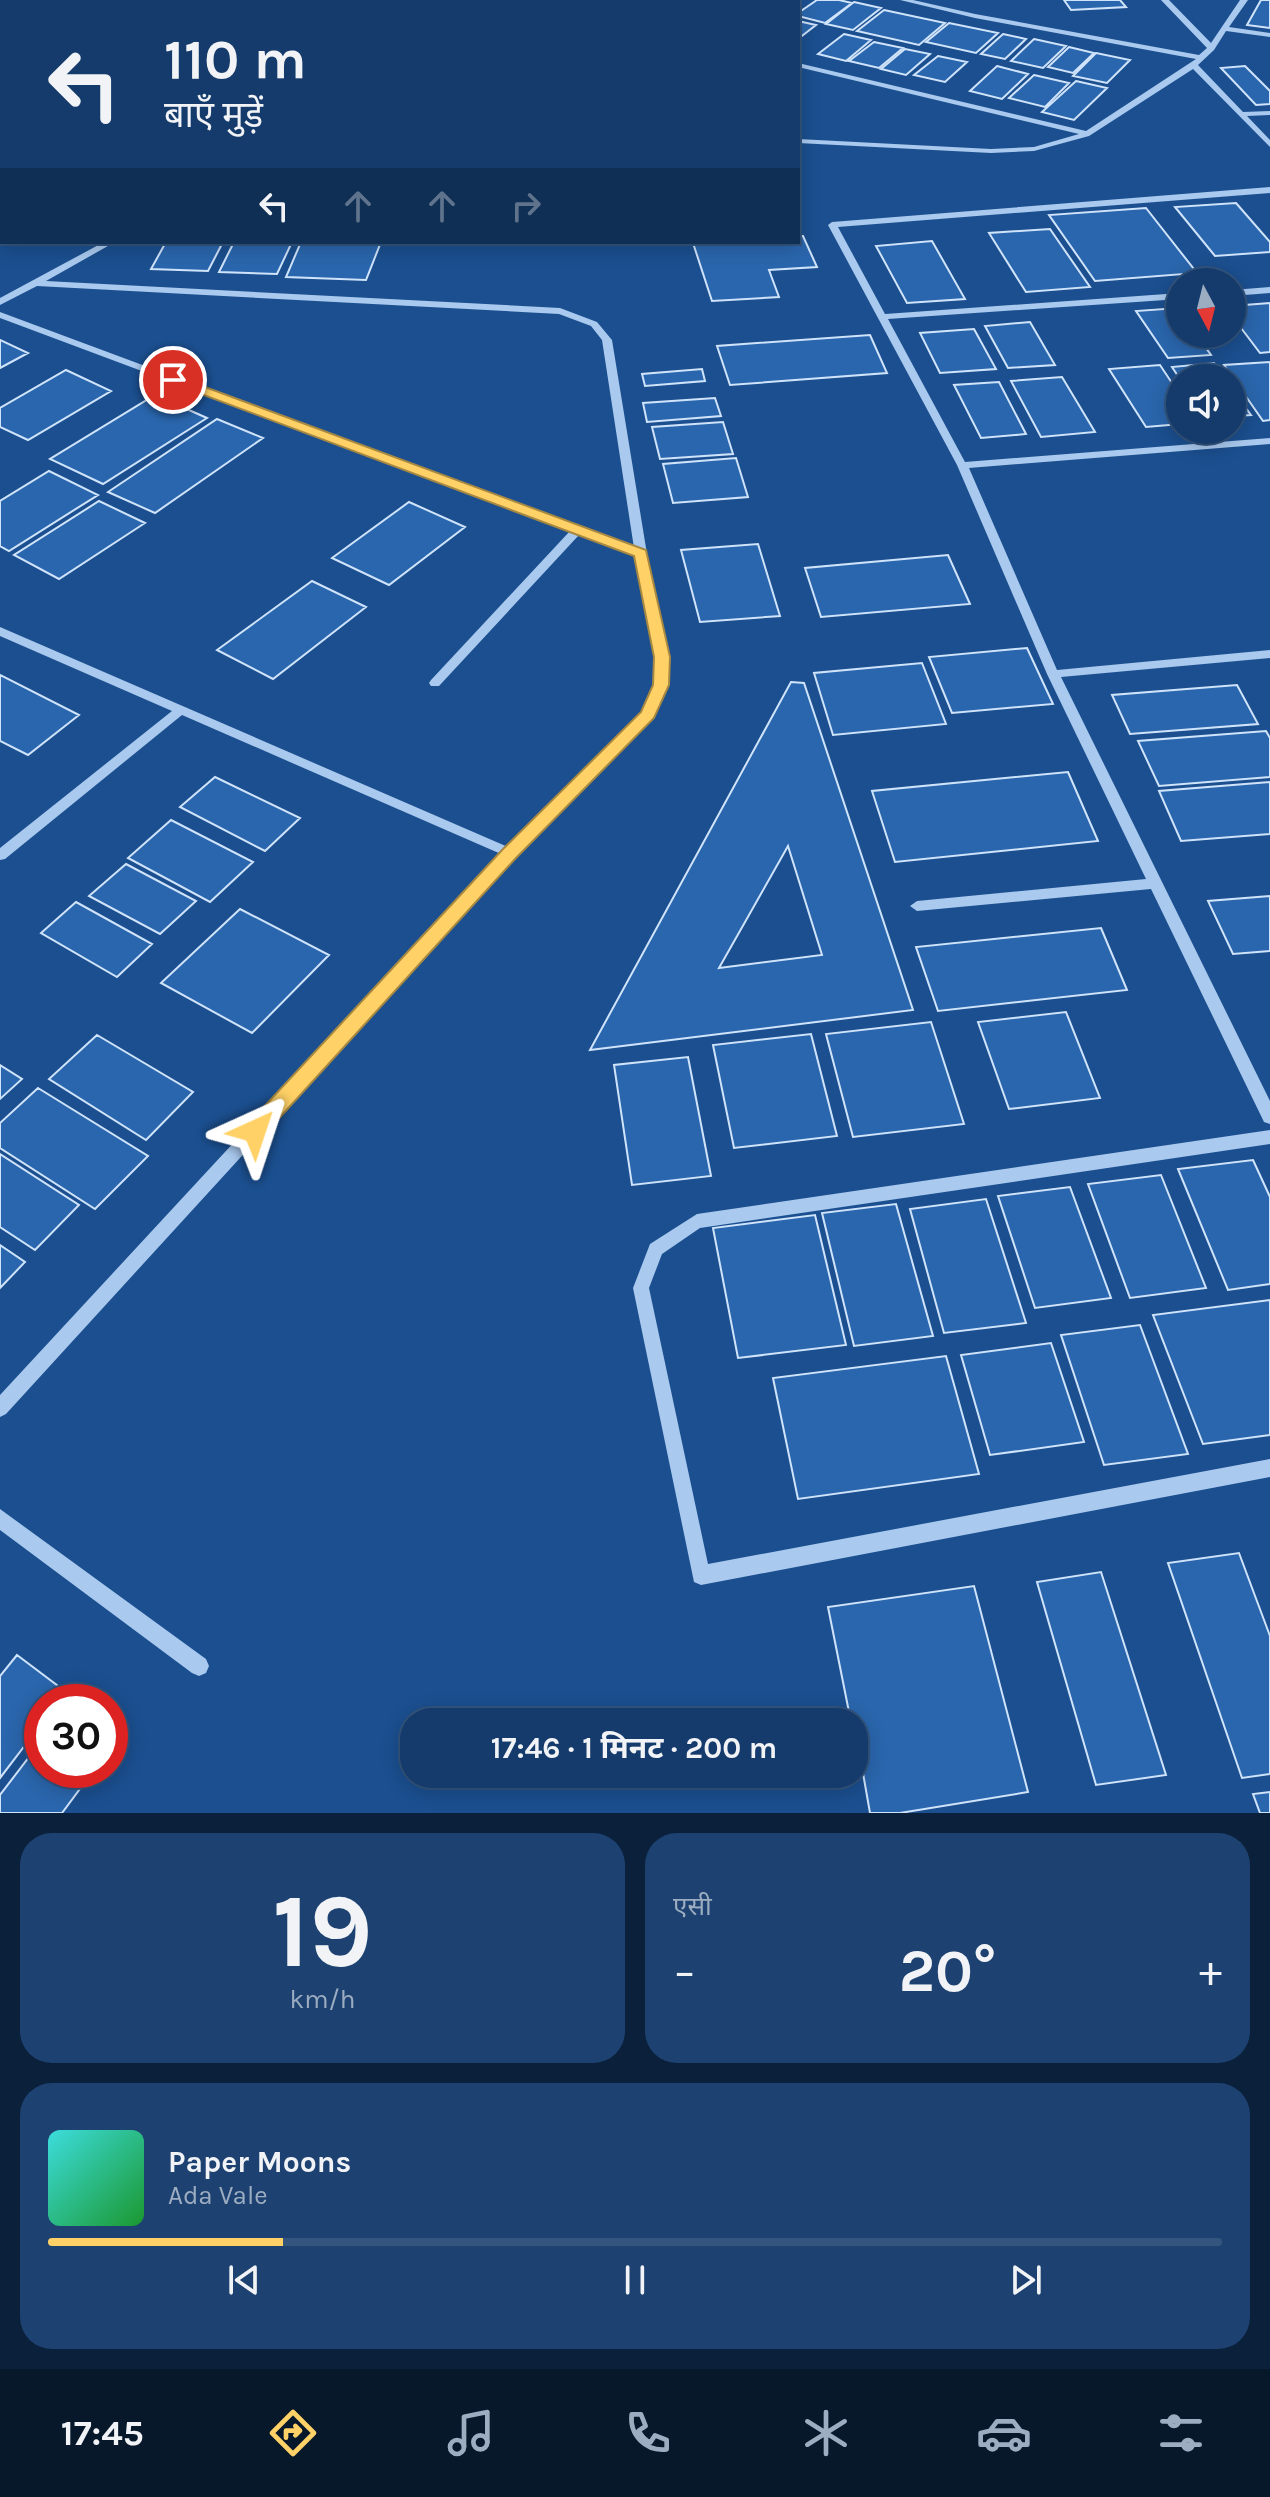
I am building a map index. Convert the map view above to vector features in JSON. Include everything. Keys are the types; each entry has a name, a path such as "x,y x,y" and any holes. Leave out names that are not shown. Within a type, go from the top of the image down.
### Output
{"street":[{"path":"904,0 1198,62 1270,145"},
{"path":"961,0 975,16"},
{"path":"1165,0 1211,48"},
{"path":"800,141 991,151 1034,149 1086,134 1198,62 1244,0"},
{"path":"1225,29 1270,35"},
{"path":"800,65 1086,134"},
{"path":"1242,114 1270,113"},
{"path":"1270,190 832,225 962,465 1053,674 1270,1117"},
{"path":"0,302 107,244"},
{"path":"0,1408 510,853 648,714 661,685 662,657 641,554 607,340 594,324 560,311 35,283"},
{"path":"1246,292 1270,290"},
{"path":"882,317 1166,297"},
{"path":"0,315 641,554"},
{"path":"962,465 1270,441"},
{"path":"435,683 577,530"},
{"path":"0,631 510,853"},
{"path":"1053,674 1270,654"},
{"path":"0,855 181,710"},
{"path":"917,906 1155,883"},
{"path":"1270,1137 697,1221 656,1249 641,1288 701,1575 1270,1468"},
{"path":"0,1518 199,1666"}],"building":[{"path":"817,0 852,3 825,23 800,17 800,12"},
{"path":"1064,0 1120,0 1126,7 1071,10"},
{"path":"1261,0 1270,0 1270,28 1247,25"},
{"path":"854,2 881,8 853,30 826,24"},
{"path":"884,10 945,23 919,45 857,31"},
{"path":"800,21 816,25 800,37"},
{"path":"949,23 998,33 976,53 926,42"},
{"path":"844,34 871,40 846,61 818,54"},
{"path":"1003,34 1026,39 1005,59 981,54"},
{"path":"1034,39 1066,46 1043,68 1011,61"},
{"path":"874,42 903,48 879,68 849,61"},
{"path":"1069,47 1094,53 1073,73 1048,67"},
{"path":"905,49 930,54 906,75 881,69"},
{"path":"1096,53 1130,60 1107,83 1073,76"},
{"path":"938,56 967,62 945,82 914,75"},
{"path":"997,66 1028,74 1002,99 970,91"},
{"path":"1245,66 1270,91 1270,104 1256,105 1221,68"},
{"path":"1034,75 1069,83 1045,107 1009,98"},
{"path":"1076,81 1107,88 1074,120 1042,112"},
{"path":"1236,203 1270,242 1270,252 1215,256 1175,207"},
{"path":"1146,208 1193,268 1166,268 1166,275 1095,281 1049,215"},
{"path":"1050,229 1090,287 1026,292 989,233"},
{"path":"800,236 803,236 817,267 769,270 779,297 712,301 693,244 800,244"},
{"path":"932,241 965,299 907,303 876,246"},
{"path":"165,244 222,244 208,271 151,269"},
{"path":"233,244 291,244 277,274 219,272"},
{"path":"300,244 380,244 366,280 286,277"},
{"path":"1270,303 1270,352 1260,353 1246,334 1246,305"},
{"path":"1166,309 1166,348 1206,348 1211,355 1168,358 1136,311"},
{"path":"1030,322 1055,365 1008,368 985,326"},
{"path":"974,329 996,369 940,373 920,333"},
{"path":"870,335 887,373 730,385 717,346"},
{"path":"0,340 28,353 0,368"},
{"path":"1270,362 1270,420 1263,421 1246,397 1246,364 1239,364"},
{"path":"1160,365 1166,374 1166,425 1146,427 1109,369"},
{"path":"702,369 705,381 645,386 642,374"},
{"path":"66,370 111,391 28,440 0,427 0,408"},
{"path":"1062,377 1095,432 1041,437 1011,381"},
{"path":"999,382 1026,434 981,438 954,385"},
{"path":"155,395 207,418 103,484 50,459"},
{"path":"715,398 721,416 647,422 643,403"},
{"path":"217,419 263,438 155,513 108,492"},
{"path":"723,422 733,454 660,459 652,427"},
{"path":"736,458 748,497 673,503 663,464"},
{"path":"49,471 98,495 9,551 0,546 0,501"},
{"path":"99,501 145,523 59,579 14,555"},
{"path":"409,502 465,527 389,585 332,558"},
{"path":"758,544 780,616 700,622 681,550"},
{"path":"948,555 970,604 821,617 805,568"},
{"path":"312,581 366,607 273,679 217,650"},
{"path":"1027,648 1053,704 952,713 929,657"},
{"path":"922,663 946,724 833,735 814,673"},
{"path":"0,675 79,715 28,755 0,741"},
{"path":"791,682 804,683 913,1010 590,1050","holes":["788,846 822,955 719,968"]},
{"path":"1237,685 1258,724 1130,734 1112,695"},
{"path":"1266,731 1270,738 1270,777 1159,786 1138,741"},
{"path":"1068,772 1098,841 895,862 872,791"},
{"path":"215,777 300,818 265,851 180,807"},
{"path":"1270,782 1270,834 1181,841 1159,791"},
{"path":"171,820 253,862 210,902 128,858"},
{"path":"126,864 196,901 160,934 89,896"},
{"path":"1270,896 1270,951 1233,954 1208,901"},
{"path":"76,902 152,944 117,977 41,933"},
{"path":"240,909 329,955 252,1033 161,983"},
{"path":"1101,928 1127,990 938,1011 916,947"},
{"path":"1066,1012 1100,1098 1009,1109 978,1022"},
{"path":"931,1022 964,1124 853,1137 826,1034"},
{"path":"811,1034 837,1136 734,1148 713,1045"},
{"path":"97,1035 193,1092 146,1140 49,1079"},
{"path":"688,1057 711,1176 632,1185 614,1065"},
{"path":"0,1065 22,1079 0,1099"},
{"path":"38,1088 148,1156 95,1209 0,1148 0,1123"},
{"path":"0,1154 79,1205 35,1250 0,1227"},
{"path":"1253,1160 1270,1197 1270,1284 1228,1290 1178,1169"},
{"path":"1161,1175 1206,1288 1130,1298 1088,1184"},
{"path":"1070,1187 1111,1298 1035,1308 998,1196"},
{"path":"986,1199 1026,1323 944,1333 910,1209"},
{"path":"896,1204 933,1336 854,1346 822,1213"},
{"path":"815,1215 846,1345 738,1358 713,1228"},
{"path":"0,1245 25,1262 0,1288"},
{"path":"1270,1300 1270,1435 1203,1444 1153,1315"},
{"path":"1140,1325 1188,1454 1104,1465 1061,1335"},
{"path":"1051,1343 1084,1442 990,1455 961,1355"},
{"path":"946,1356 979,1474 798,1499 773,1378"},
{"path":"1239,1553 1270,1636 1270,1774 1242,1778 1168,1563"},
{"path":"1101,1572 1166,1775 1096,1785 1037,1582"},
{"path":"974,1586 1028,1792 900,1813 870,1813 866,1788 868,1708 848,1708 828,1607"},
{"path":"17,1655 55,1684 24,1684 24,1747 0,1778 0,1676"},
{"path":"24,1764 24,1788 81,1788 62,1813 0,1813 0,1795"},
{"path":"1270,1792 1270,1813 1260,1813 1253,1794"}],"route":[{"path":"173,380 641,554 662,657 661,685 648,714 510,853 255,1131"}]}
